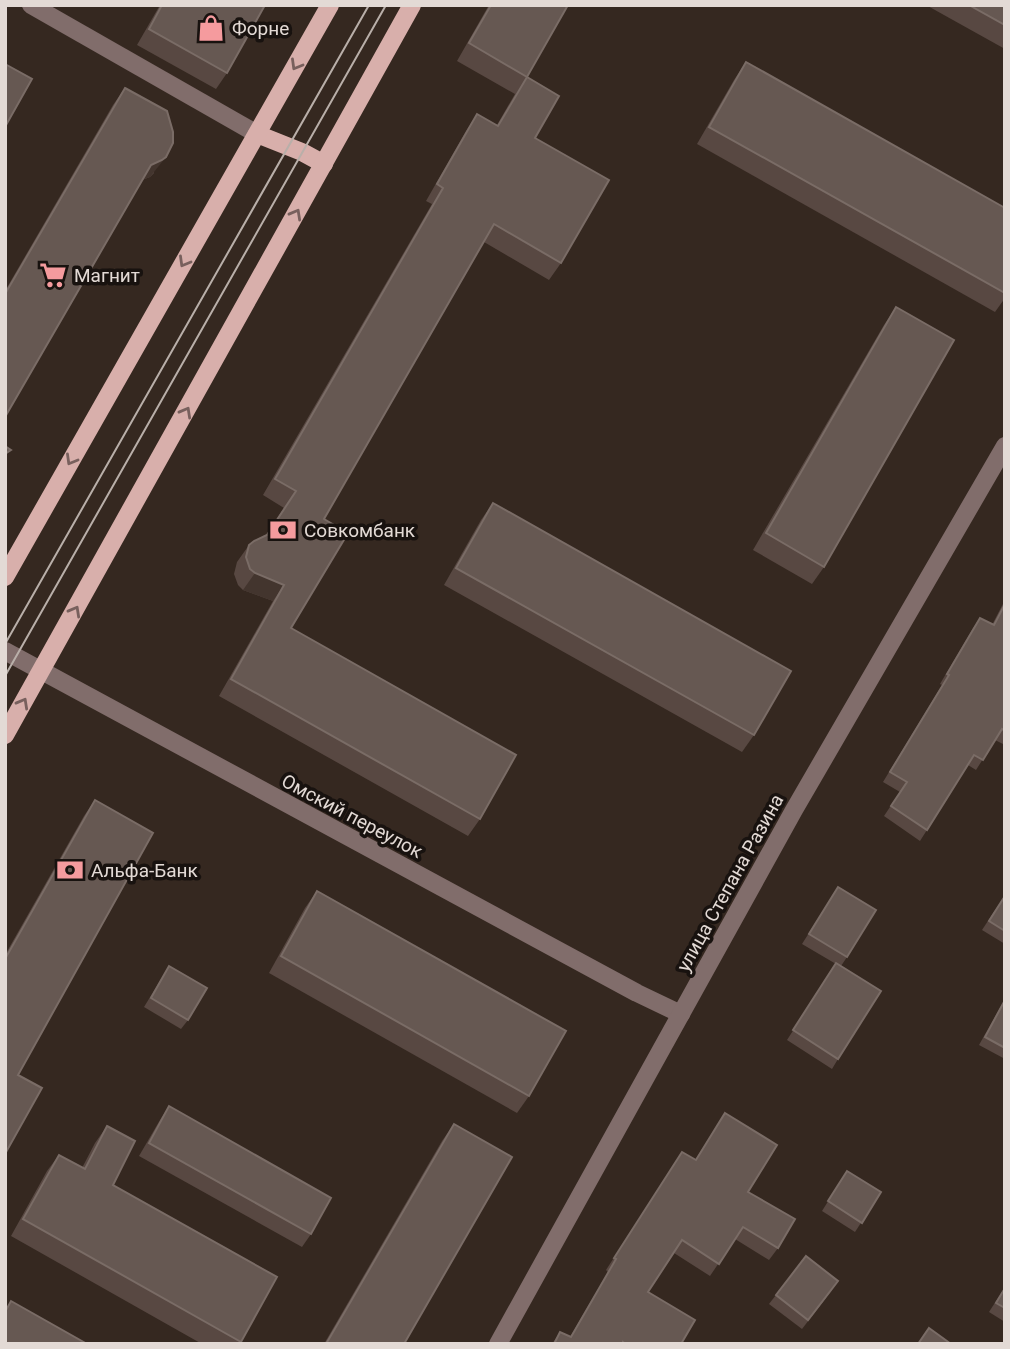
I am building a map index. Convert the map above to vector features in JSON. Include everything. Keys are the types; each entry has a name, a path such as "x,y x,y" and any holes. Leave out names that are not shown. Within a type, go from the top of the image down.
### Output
{"main road":[{"path":"5,577 330,5"},
{"path":"5,735 412,5"},
{"path":"257,134 324,164"}],"street":[{"path":"31,5 257,134"},
{"name":"улица Степана Разина","path":"498,1344 794,810 1005,446"},
{"name":"Омский переулок","path":"5,651 636,993 681,1014"}],"building":[{"path":"162,5 265,5 227,73 149,29"},
{"path":"491,5 568,5 527,77 469,43"},
{"path":"969,5 1005,5 1005,25"},
{"path":"746,62 1005,208 1005,293 709,127"},
{"path":"5,64 32,79 5,127"},
{"path":"527,77 559,96 535,138 609,180 561,263 494,224 324,519 348,533 291,628 516,755 480,819 231,679 284,585 255,573 250,569 246,557 249,545 267,535 296,491 275,479 443,188 437,184 477,114 498,126"},
{"path":"125,88 167,111 173,143 166,157 151,165 5,417 5,294"},
{"path":"896,307 954,340 824,567 766,533"},
{"path":"493,503 791,671 754,735 456,568"},
{"path":"1005,604 1005,731 1002,729 983,760 974,755 927,830 891,806 907,782 890,772 980,618 994,625"},
{"path":"95,800 153,833 18,1075 42,1088 5,1154 5,959"},
{"path":"838,887 876,910 847,957 809,934"},
{"path":"317,891 566,1031 529,1096 281,956"},
{"path":"1005,896 1005,931 989,921"},
{"path":"836,963 881,991 838,1059 793,1030"},
{"path":"169,966 207,988 188,1020 151,998"},
{"path":"1005,1000 1005,1048 985,1037"},
{"path":"169,1106 331,1198 311,1234 149,1143"},
{"path":"725,1113 777,1145 748,1192 795,1219 778,1248 743,1227 719,1264 682,1240 648,1292 695,1320 681,1344 554,1344 560,1332 571,1337 616,1259 614,1258 682,1152 696,1160"},
{"path":"454,1124 512,1157 404,1344 326,1344"},
{"path":"107,1126 135,1141 113,1185 277,1277 241,1342 23,1219 59,1155 85,1169"},
{"path":"847,1171 881,1192 862,1223 828,1201"},
{"path":"806,1256 838,1281 808,1320 776,1295"},
{"path":"1005,1288 1005,1308 996,1303"},
{"path":"11,1301 87,1344 5,1344 5,1312"},
{"path":"929,1328 951,1344 918,1344"}],"tram line":[{"path":"5,644 369,5"},
{"path":"5,676 386,5"}],"place":[{"name":"Форне","path":"211,28"},
{"name":"Магнит","path":"53,275"},
{"name":"Совкомбанк","path":"283,530"},
{"name":"Альфа-Банк","path":"70,870"}]}
